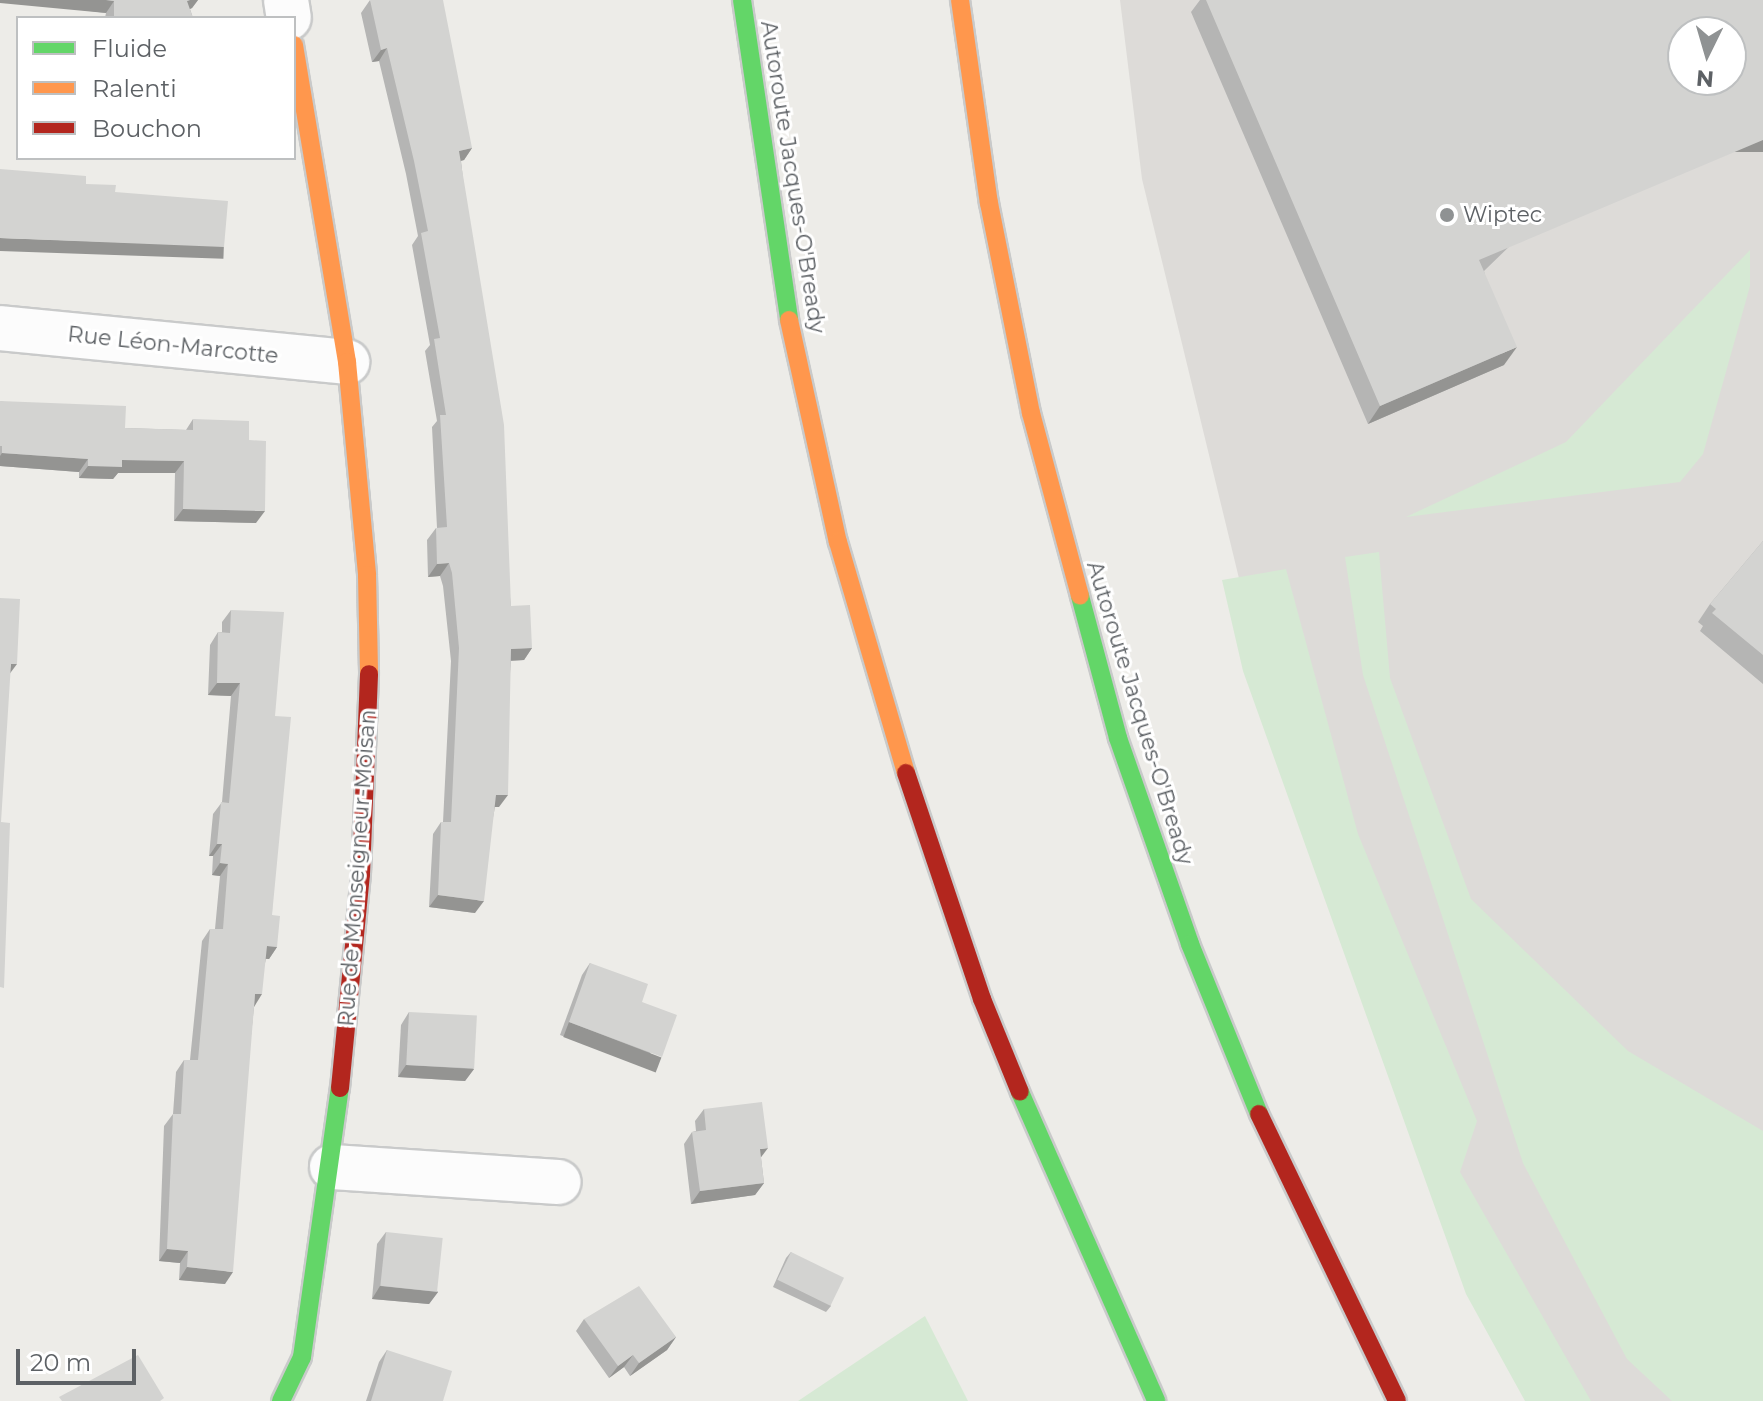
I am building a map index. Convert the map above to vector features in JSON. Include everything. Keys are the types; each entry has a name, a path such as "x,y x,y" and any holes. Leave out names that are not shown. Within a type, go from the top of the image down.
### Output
{"main road":[{"name":"Autoroute Jacques-O'Bready","path":"742,0 791,332 831,515 885,712 987,1012 1067,1206 1156,1401"},
{"name":"Autoroute Jacques-O'Bready","path":"960,0 989,203 1031,413 1114,725 1180,918 1252,1100 1397,1401"},
{"name":"Rue de Monseigneur-Moisan","path":"281,1401 302,1357 332,1167 361,874 369,692 367,575 347,362 296,57"}],"street":[{"name":"Rue Léon-Marcotte","path":"0,328 347,362"},
{"path":"332,1167 559,1182"}],"shaded area":[{"path":"1120,0 1763,0 1763,1401 1565,1401 1445,1181 1261,669 1142,179"}],"green space":[{"path":"1750,250 1750,286 1703,454 1680,482 1406,517 1566,442"},
{"path":"1379,552 1390,678 1471,899 1628,1051 1763,1131 1763,1401 1672,1401 1627,1359 1523,1163 1363,675 1345,557"},
{"path":"1286,569 1358,834 1477,1121 1460,1172 1591,1401 1525,1401 1466,1294 1243,671 1222,580"},
{"path":"925,1316 968,1401 798,1401"}],"building":[{"path":"106,0 190,0 187,1 192,16 114,16 114,1"},
{"path":"370,0 443,0 472,148 459,151 504,425 511,606 530,605 532,648 511,649 508,795 496,795 484,901 438,895 441,822 451,822 459,648 452,573 449,563 437,564 436,528 447,527 440,415 446,415 434,339 440,338 421,233 428,231 387,48 381,50"},
{"name":"Wiptec","path":"1206,0 1763,0 1763,140 1479,260 1517,347 1380,406"},
{"path":"0,169 86,176 86,184 116,185 115,192 228,201 224,247 0,238"},
{"path":"0,401 126,406 125,428 193,430 193,419 249,421 249,440 266,441 265,511 183,509 184,461 122,460 122,467 88,466 88,459 2,453"},
{"path":"1763,541 1763,655 1712,613 1716,609 1710,604"},
{"path":"0,598 20,599 17,664 11,664 1,822 10,823 4,988 0,987"},
{"path":"231,610 284,612 275,716 291,717 272,915 280,916 277,947 267,946 262,994 255,994 233,1272 187,1267 188,1251 167,1249 173,1114 181,1114 184,1060 198,1060 210,929 223,929 228,864 220,863 222,844 217,844 221,802 229,803 240,683 217,683 218,632 230,633"},
{"path":"590,963 648,984 642,1002 677,1015 662,1057 569,1022"},
{"path":"409,1012 477,1016 474,1068 406,1065"},
{"path":"762,1102 768,1148 760,1149 764,1183 700,1191 692,1132 706,1130 704,1109"},
{"path":"386,1232 443,1238 437,1292 380,1286"},
{"path":"791,1252 844,1278 830,1306 777,1280"},
{"path":"639,1286 676,1337 639,1363 633,1355 618,1366 584,1319"},
{"path":"387,1350 452,1371 443,1401 371,1401"},
{"path":"138,1355 164,1398 160,1401 62,1401 59,1397"}],"traffic: fast":[{"path":"742,0 789,320"},
{"path":"1080,596 1118,738 1190,944 1259,1114"},
{"path":"281,1401 302,1357 340,1088"},
{"path":"1020,1092 1156,1401"}],"traffic: slow":[{"path":"960,0 989,203 1031,413 1080,596"},
{"path":"296,57 347,362 367,575 369,674"},
{"path":"789,320 838,542 906,773"}],"traffic: jam":[{"path":"340,1088 361,874 369,674"},
{"path":"906,773 982,999 1020,1092"},
{"path":"1259,1114 1397,1401"}],"place":[{"name":"Wiptec","path":"1447,215"}]}
